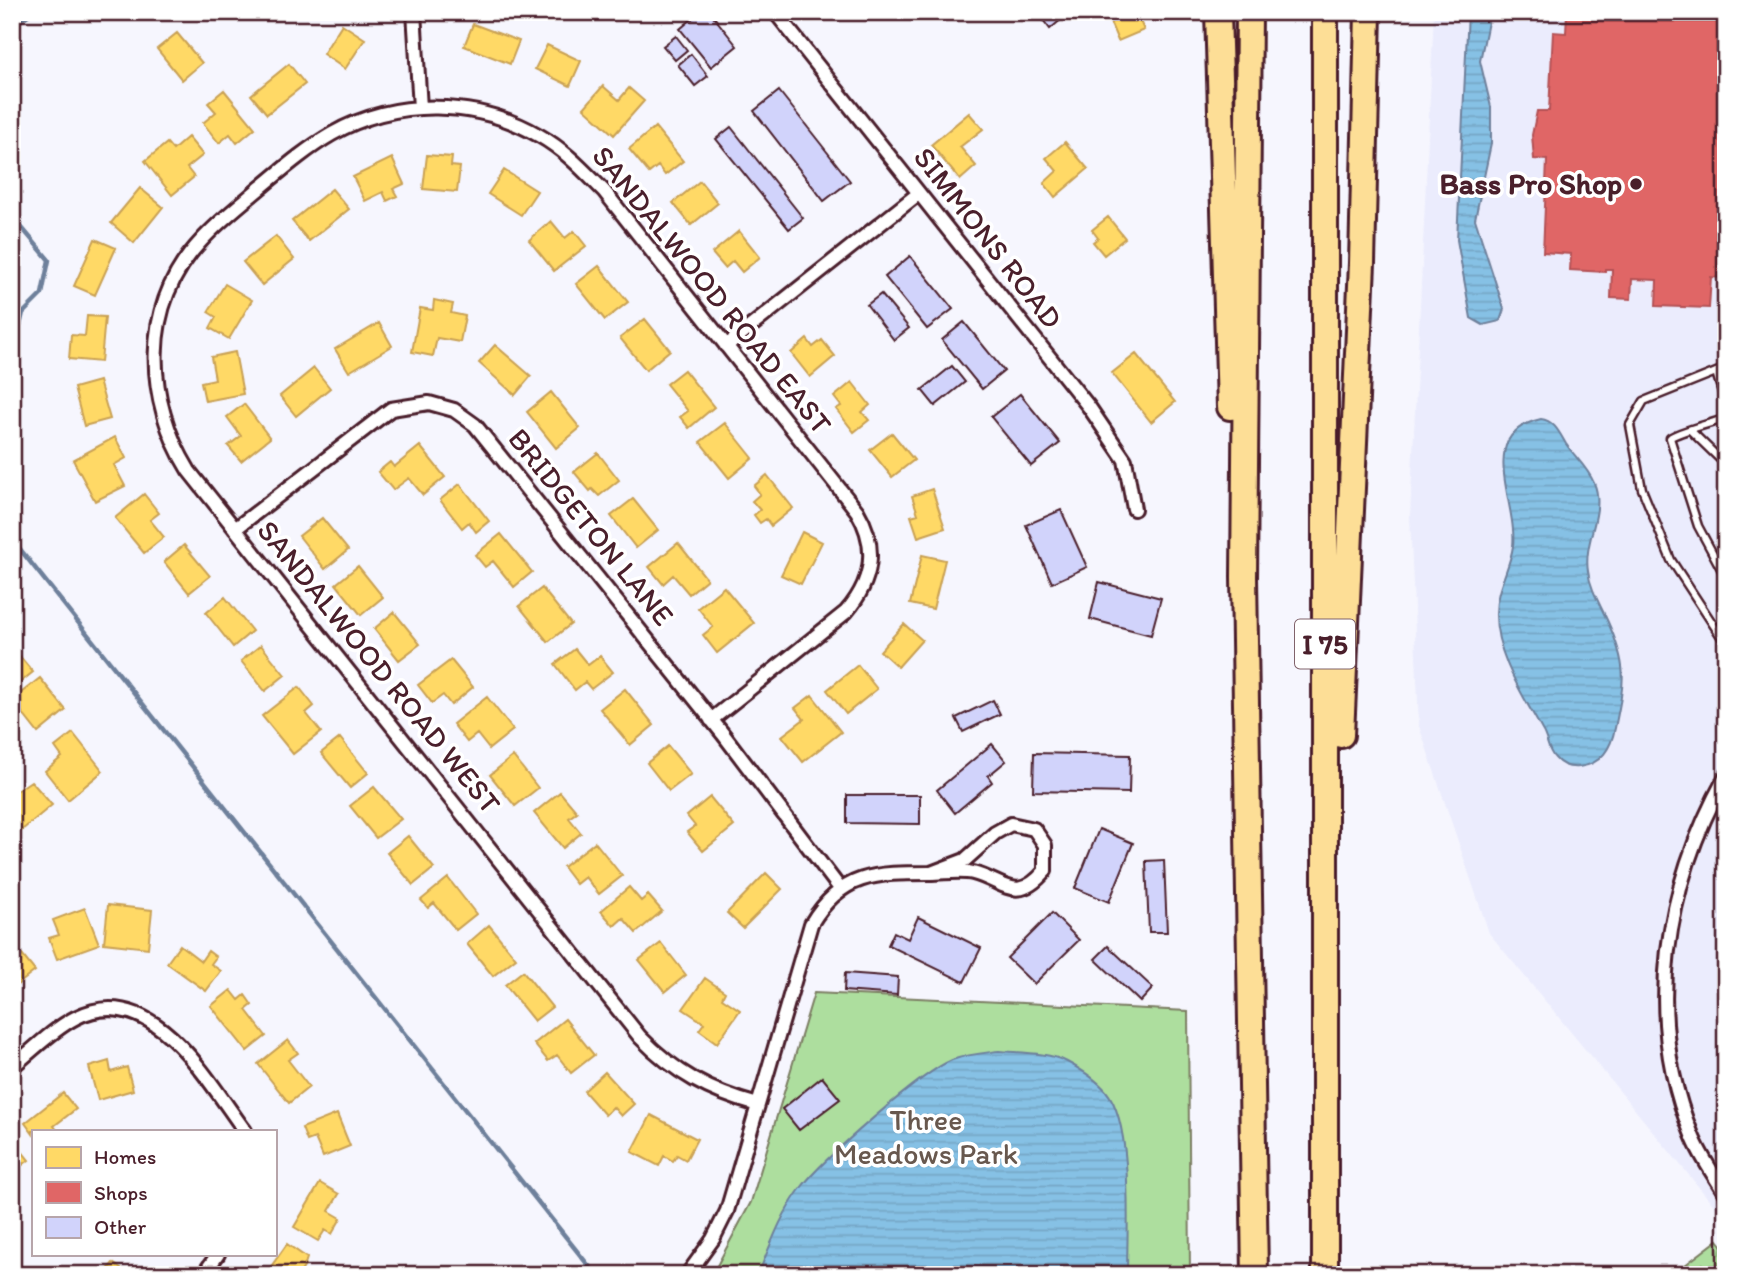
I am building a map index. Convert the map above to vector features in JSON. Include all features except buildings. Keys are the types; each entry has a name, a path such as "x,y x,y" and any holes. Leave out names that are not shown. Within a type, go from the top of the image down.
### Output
{"highway":[{"path":"1218,12 1233,526 1244,577"},
{"path":"1249,12 1244,577 1255,1275"},
{"name":"I 75","path":"1325,12 1325,1275"},
{"path":"1326,843 1340,757 1362,263 1368,12"}],"street":[{"path":"414,12 420,108"},
{"name":"SIMMONS ROAD","path":"775,12 1088,407 1125,460 1134,509"},
{"name":"SANDALWOOD ROAD EAST","path":"254,194 333,134 377,115 420,108 449,108 497,117 540,136 561,150 604,191 857,510 868,533 871,557 866,581 846,612 711,720"},
{"name":"SANDALWOOD ROAD WEST","path":"254,194 200,242 185,262 163,306 154,355 159,404 176,450 235,529 640,1037 675,1070 695,1083 758,1105"},
{"path":"726,346 919,194"},
{"name":"BRIDGETON LANE","path":"235,529 379,415 416,403 454,410 475,425 711,720 841,890"},
{"path":"1726,776 1683,869 1666,947 1665,1013 1672,1070 1692,1136 1726,1195"},
{"path":"687,1275 713,1239 727,1211 811,924 820,908 841,890 874,874 975,874 1004,887 1021,889 1045,871 1045,845 1034,829 1011,824 995,833 965,860 931,873"},
{"path":"12,1067 76,1018 99,1010 135,1012 157,1023 171,1037 244,1130"},
{"path":"203,1275 217,1256"}],"lane":[{"path":"1726,368 1644,401 1630,425 1642,489 1671,559 1726,644"},
{"path":"1716,372 1726,406"},
{"path":"1726,418 1691,431 1676,433 1670,438 1694,517 1726,578"},
{"path":"1691,431 1726,465"}],"shaded area":[{"path":"1434,12 1726,12 1726,1220 1489,933 1419,726 1410,516"}],"green space":[{"name":"Three Meadows Park","path":"814,993 1188,1011 1190,1275 712,1275 751,1202"},
{"path":"1718,1240 1726,1250 1726,1275 1672,1275"}],"water":[{"path":"1468,12 1490,12 1480,61 1491,107 1491,144 1475,219 1504,309 1500,321 1483,325 1471,318 1457,240"},
{"path":"1541,419 1556,428 1594,483 1597,504 1587,560 1589,578 1614,636 1623,673 1621,697 1611,742 1599,759 1579,767 1563,764 1552,755 1544,733 1505,659 1497,628 1498,595 1513,546 1504,454 1509,439 1521,427"},
{"path":"999,1051 1060,1059 1083,1071 1106,1091 1115,1107 1125,1152 1128,1207 1127,1275 758,1275 776,1230 794,1198 812,1175 850,1139 896,1099 938,1068 964,1056"}],"waterway":[{"path":"12,27 32,12"},
{"path":"12,216 49,260 42,294 23,313 12,357"},
{"path":"12,539 596,1275"}],"place":[{"name":"Bass Pro Shop","path":"1636,184"}]}
